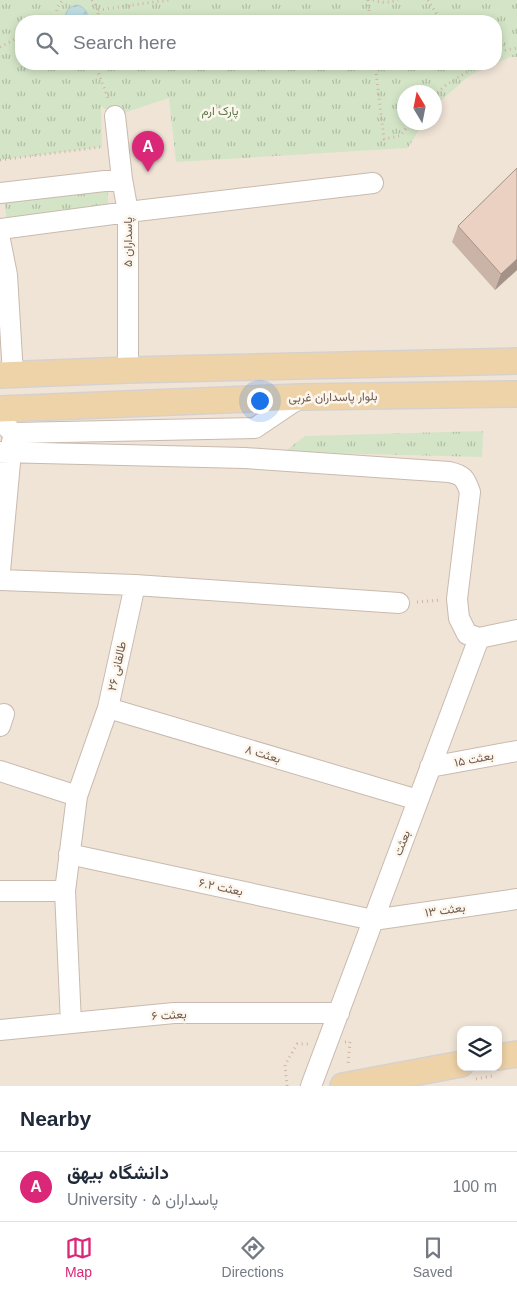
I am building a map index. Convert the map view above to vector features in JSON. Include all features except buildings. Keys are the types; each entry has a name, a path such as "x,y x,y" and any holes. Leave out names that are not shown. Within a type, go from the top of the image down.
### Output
{"main road":[{"path":"6,375 128,370 517,361"},
{"name":"بلوار پاسداران غربی","path":"0,409 301,397 517,394"},
{"path":"502,1063 517,1054"},
{"path":"344,1086 464,1072"}],"street":[{"name":"پاسداران ۵","path":"115,116 122,179 128,212 128,370"},
{"path":"0,193 122,179"},
{"path":"0,230 128,212 374,184"},
{"path":"0,240 4,275 6,375"},
{"path":"0,571 7,426 255,428 301,397"},
{"path":"6,452 245,458 458,474 466,481 470,492 457,599 459,618 467,634 479,638 517,630"},
{"path":"0,580 135,585 398,603"},
{"name":"طالقانی ۲۶","path":"71,1023 66,891 77,796 108,708 135,585"},
{"name":"بعثت","path":"312,1086 479,638"},
{"name":"بعثت ۸","path":"108,708 418,800"},
{"name":"بعثت ۱۵","path":"430,767 517,751"},
{"path":"0,771 77,796"},
{"name":"بعثت ۶.۲","path":"69,854 373,920"},
{"path":"0,891 66,891"},
{"name":"بعثت ۱۳","path":"373,920 517,899"},
{"name":"بعثت ۶","path":"0,1030 174,1013 339,1013"}],"path":[{"path":"56,15 58,6 63,0"},
{"path":"92,0 98,10 98,15"},
{"path":"98,10 169,0"},
{"path":"368,0 369,15"},
{"path":"373,0 390,2 398,0"},
{"path":"428,0 437,15"},
{"path":"0,47 15,39"},
{"path":"502,52 517,48"},
{"path":"97,70 115,116"},
{"path":"376,70 384,139 400,136 405,130"},
{"path":"442,89 470,70"},
{"path":"0,160 102,147"},
{"path":"398,603 457,599"}],"shaded area":[{"path":"0,0 517,0 517,1086 0,1086"}],"green space":[{"name":"پارک ارم","path":"0,0 517,0 517,57 510,57 502,60 502,15 15,15 15,70 482,70 469,76 442,100 442,85 397,85 397,130 419,130 408,148 176,162 169,98 115,116 101,106 102,147 0,160"},
{"path":"107,185 109,213 7,223 4,196"},
{"path":"483,431 482,457 284,452 305,436"}],"water":[{"path":"77,5 82,7 87,15 66,15 71,7"}],"place":[{"name":"دانشگاه بیهق","path":"148,172"}]}
